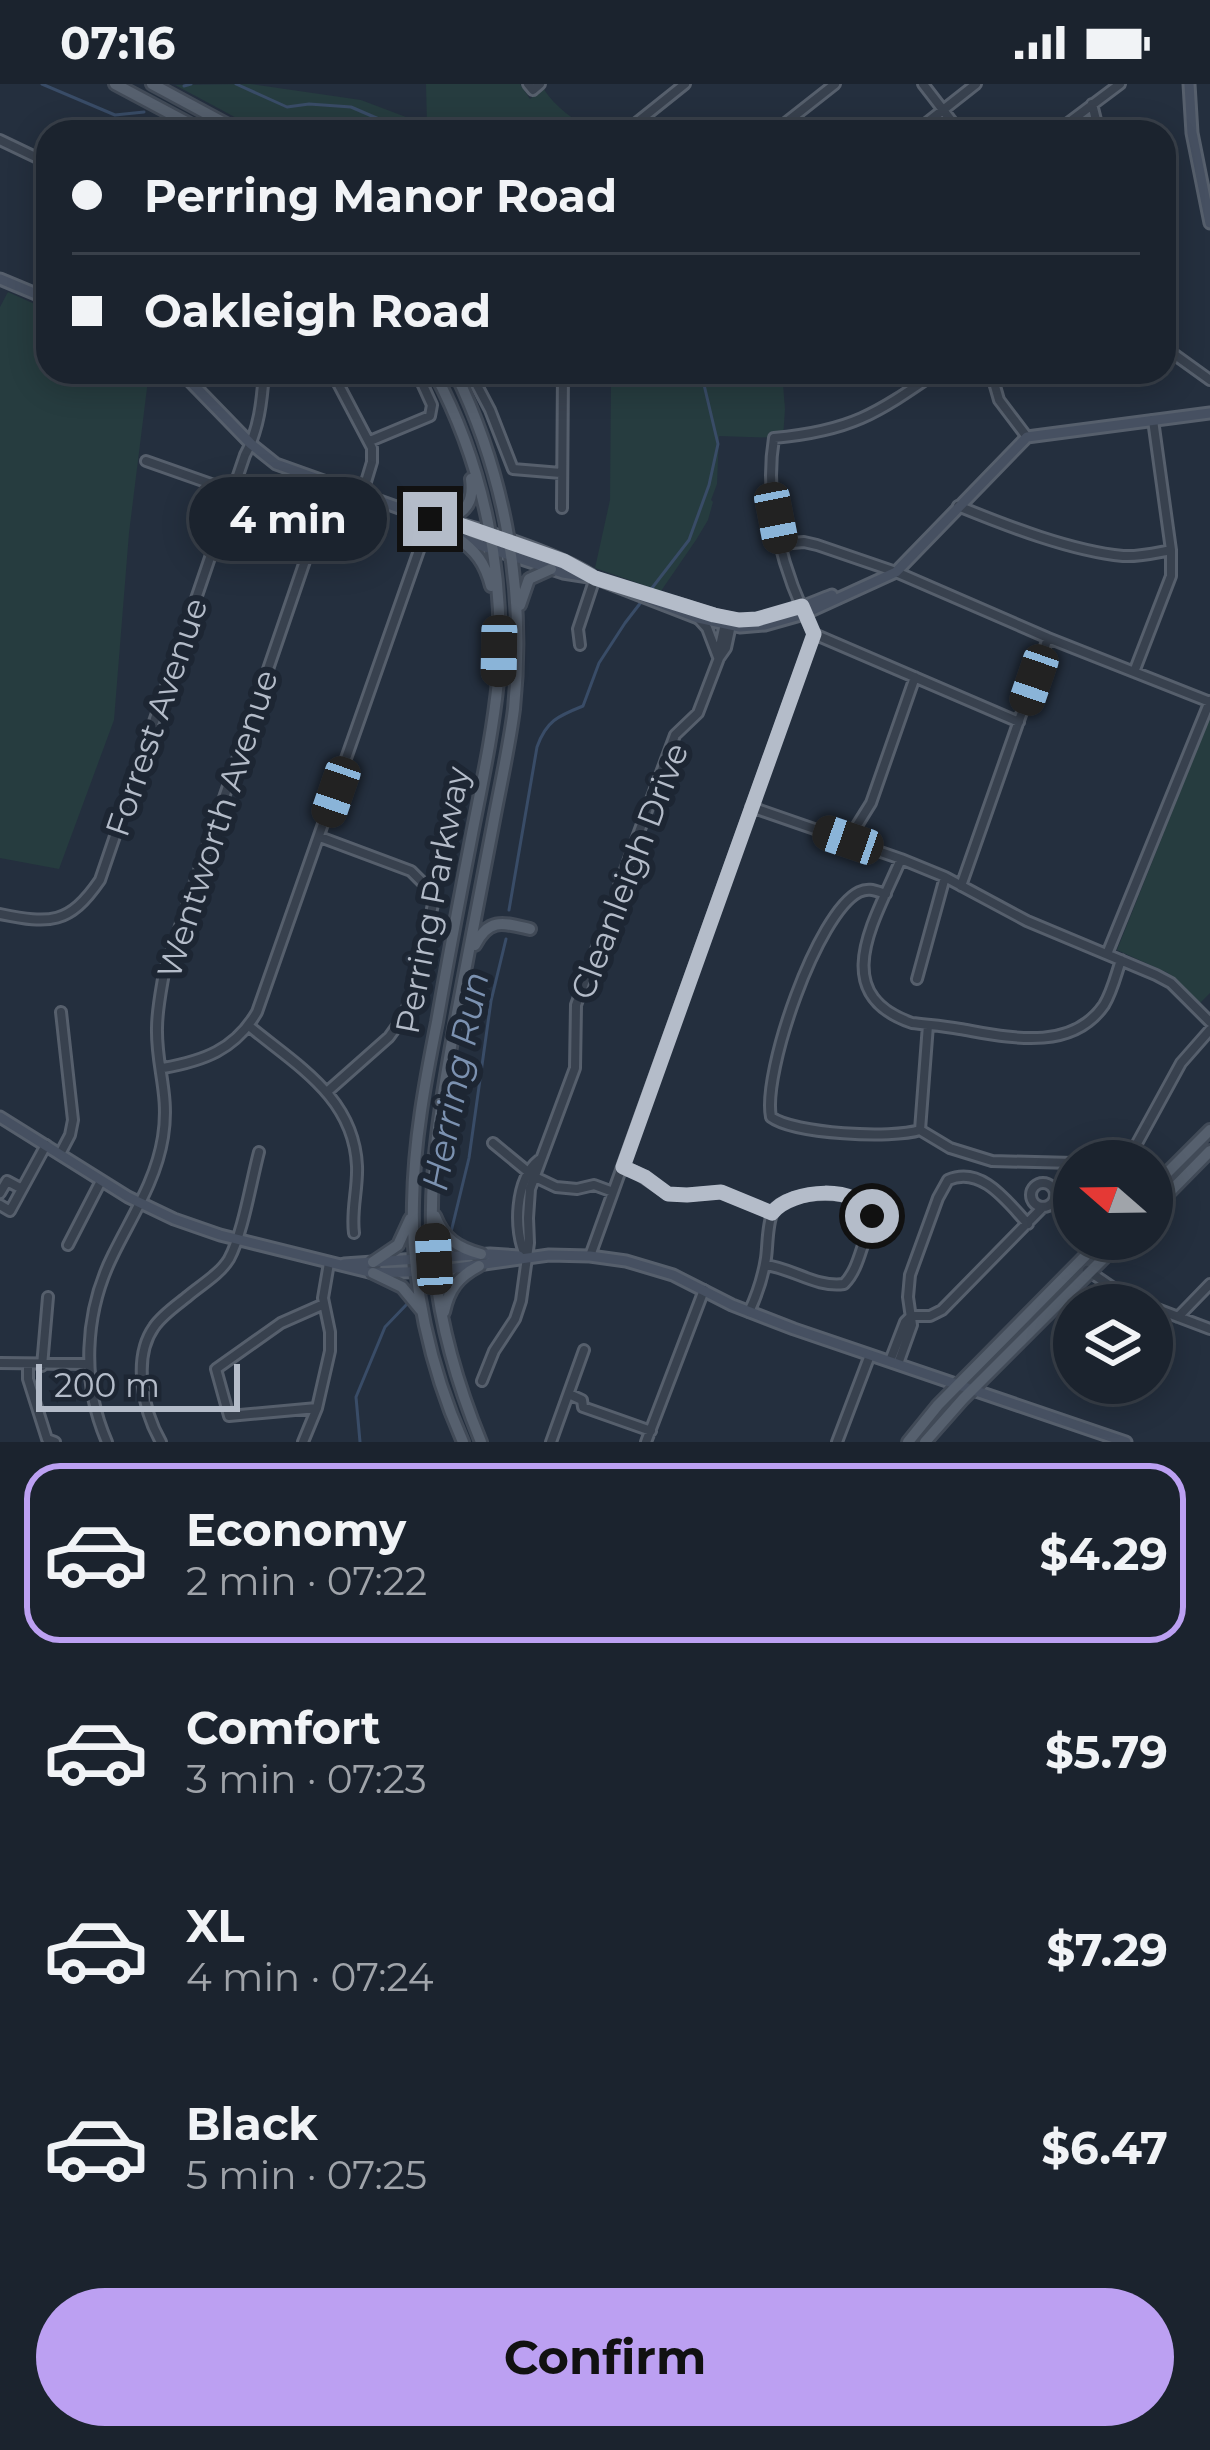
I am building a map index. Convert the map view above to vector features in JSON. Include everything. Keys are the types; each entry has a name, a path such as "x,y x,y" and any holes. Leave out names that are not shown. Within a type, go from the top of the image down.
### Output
{"main road":[{"path":"115,84 182,120"},
{"path":"156,86 219,120"},
{"name":"Perring Parkway","path":"440,384 483,496 499,618 490,737 427,1071 413,1204 424,1314 443,1390 463,1442"},
{"name":"Perring Parkway","path":"460,384 501,494 512,555 517,651 509,741 438,1121 432,1207 442,1321 481,1442"},
{"path":"446,520 462,513 470,502 469,452"},
{"path":"456,537 482,561 499,618"},
{"path":"517,651 525,585 534,575 551,569"},
{"path":"465,971 476,942 488,927 503,923 530,929"},
{"path":"1173,1167 1210,1130"},
{"path":"1173,1189 1210,1151"},
{"path":"413,1204 404,1236 373,1268 402,1287 424,1314"},
{"path":"432,1207 446,1237 480,1260 451,1290 442,1321"},
{"path":"925,1442 1103,1260"},
{"path":"908,1442 957,1385 1079,1262"}],"street":[{"path":"640,120 686,84"},
{"path":"789,120 835,84"},
{"path":"923,84 951,120"},
{"path":"930,120 976,84"},
{"path":"1071,120 1120,84"},
{"path":"1189,84 1192,134 1210,223"},
{"path":"1092,104 1096,120"},
{"path":"0,140 36,157"},
{"path":"0,279 36,294"},
{"path":"1176,356 1210,380"},
{"path":"193,384 251,445 283,467 572,564 595,578"},
{"name":"Forrest Avenue","path":"0,914 33,922 63,917 80,907 100,880 251,445 263,384"},
{"path":"339,384 370,441 372,462 362,496"},
{"path":"370,441 430,416 432,405 422,384"},
{"path":"476,384 513,469 561,473"},
{"path":"562,508 563,384"},
{"path":"921,384 891,405 848,425 774,438 772,494 788,574 814,634 1019,722"},
{"path":"994,384 999,400 1027,437"},
{"path":"654,599 698,618 728,621 803,610 896,572 1027,437 1210,413"},
{"path":"1134,672 1172,576 1153,420"},
{"path":"146,461 234,492"},
{"name":"Wentworth Avenue","path":"107,1442 89,1364 92,1318 111,1258 155,1169 164,1131 166,1103 157,1025 170,952 331,485"},
{"path":"958,506 1006,526 1111,554 1171,550"},
{"path":"430,519 456,537 728,621"},
{"path":"163,1068 215,1054 249,1026 270,981 430,519"},
{"path":"781,544 818,545 896,572 1210,702 1107,954"},
{"path":"580,645 578,629 595,578"},
{"path":"698,618 719,658"},
{"name":"Cleanleigh Drive","path":"482,1381 521,1301 531,1173 552,1135 575,1068 580,992 675,736 698,713 728,621"},
{"path":"590,1256 814,634"},
{"path":"961,886 1048,638"},
{"path":"848,840 871,803 915,677"},
{"path":"751,807 901,859 1027,921 1166,979 1210,1026 1181,1064 1137,1140"},
{"path":"320,837 411,871 426,886 433,904 416,988 406,1012 389,1036 328,1091"},
{"path":"901,859 866,945 862,978 871,997 887,1012 912,1023 1015,1039 1060,1034 1088,1022 1102,1008 1121,960"},
{"path":"917,980 945,878"},
{"path":"886,894 868,890 855,894 816,946 774,1066 769,1109 776,1121 888,1136 920,1130 950,1148 992,1162 1053,1163"},
{"path":"61,1012 73,1120 61,1154"},
{"path":"920,1130 928,1025"},
{"path":"249,1026 328,1091 346,1122 355,1150 354,1233"},
{"path":"0,1117 140,1203 236,1240 334,1264 373,1268 590,1256 657,1269 749,1312 1126,1442"},
{"path":"493,1144 531,1173 567,1189 594,1185 614,1192"},
{"path":"0,1205 10,1210 46,1145"},
{"path":"161,1442 143,1378 149,1336 164,1316 226,1264 259,1152"},
{"path":"623,1167 668,1194 721,1192 772,1213"},
{"path":"911,1316 910,1275 948,1180 964,1176 986,1183 1028,1224"},
{"path":"0,1193 7,1181 22,1189"},
{"path":"68,1245 101,1181"},
{"path":"749,1312 765,1264 772,1213 779,1204 792,1197 820,1195 859,1199 869,1208 872,1216 854,1270 844,1284 824,1284 765,1264"},
{"path":"894,1363 904,1322 911,1316 930,1316 942,1310 1043,1207"},
{"path":"1079,1262 1107,1284"},
{"path":"303,1442 330,1351 324,1304 334,1264"},
{"path":"1178,1317 1210,1284"},
{"path":"646,1442 704,1290"},
{"path":"42,1366 48,1297"},
{"path":"316,1408 229,1417 216,1369 281,1323 324,1304"},
{"path":"1173,1315 1210,1329"},
{"path":"551,1442 584,1350"},
{"path":"837,1442 870,1355"},
{"path":"0,1363 89,1364"},
{"path":"28,1366 47,1439 55,1442"},
{"path":"569,1394 582,1400 583,1407"},
{"path":"583,1407 650,1431"},
{"path":"563,1409 577,1412 583,1407"},
{"path":"1081,1442 1085,1428"}],"green space":[{"path":"250,84 361,100 414,120 240,120 175,85"},
{"path":"426,84 520,84 530,99 543,88 576,120 427,120"},
{"path":"8,292 36,305 36,384 148,384 129,533 114,720 59,869 0,858 0,307"},
{"path":"611,384 783,384 783,438 719,436 717,484 708,520 661,591 595,568 610,500"},
{"path":"1210,717 1210,993 1200,1003 1168,973 1117,950"}],"waterway":[{"name":"Herring Run","path":"42,84 115,115 144,112"},
{"name":"Herring Run","path":"184,86 191,84"},
{"name":"Herring Run","path":"236,84 287,107 351,107 381,120"},
{"name":"Herring Run","path":"509,910 537,747 544,731 554,720 583,706 599,663 689,540 718,444 704,384"},
{"name":"Herring Run","path":"451,1232 469,1158 491,1001 506,939"},
{"name":"Herring Run","path":"360,1442 356,1397 385,1327 408,1303"}],"route":[{"path":"430,519 446,520 654,599 714,615 757,619 802,606 814,634 623,1167 677,1196 721,1192 772,1213 798,1195 851,1196 865,1203 872,1216"}]}
